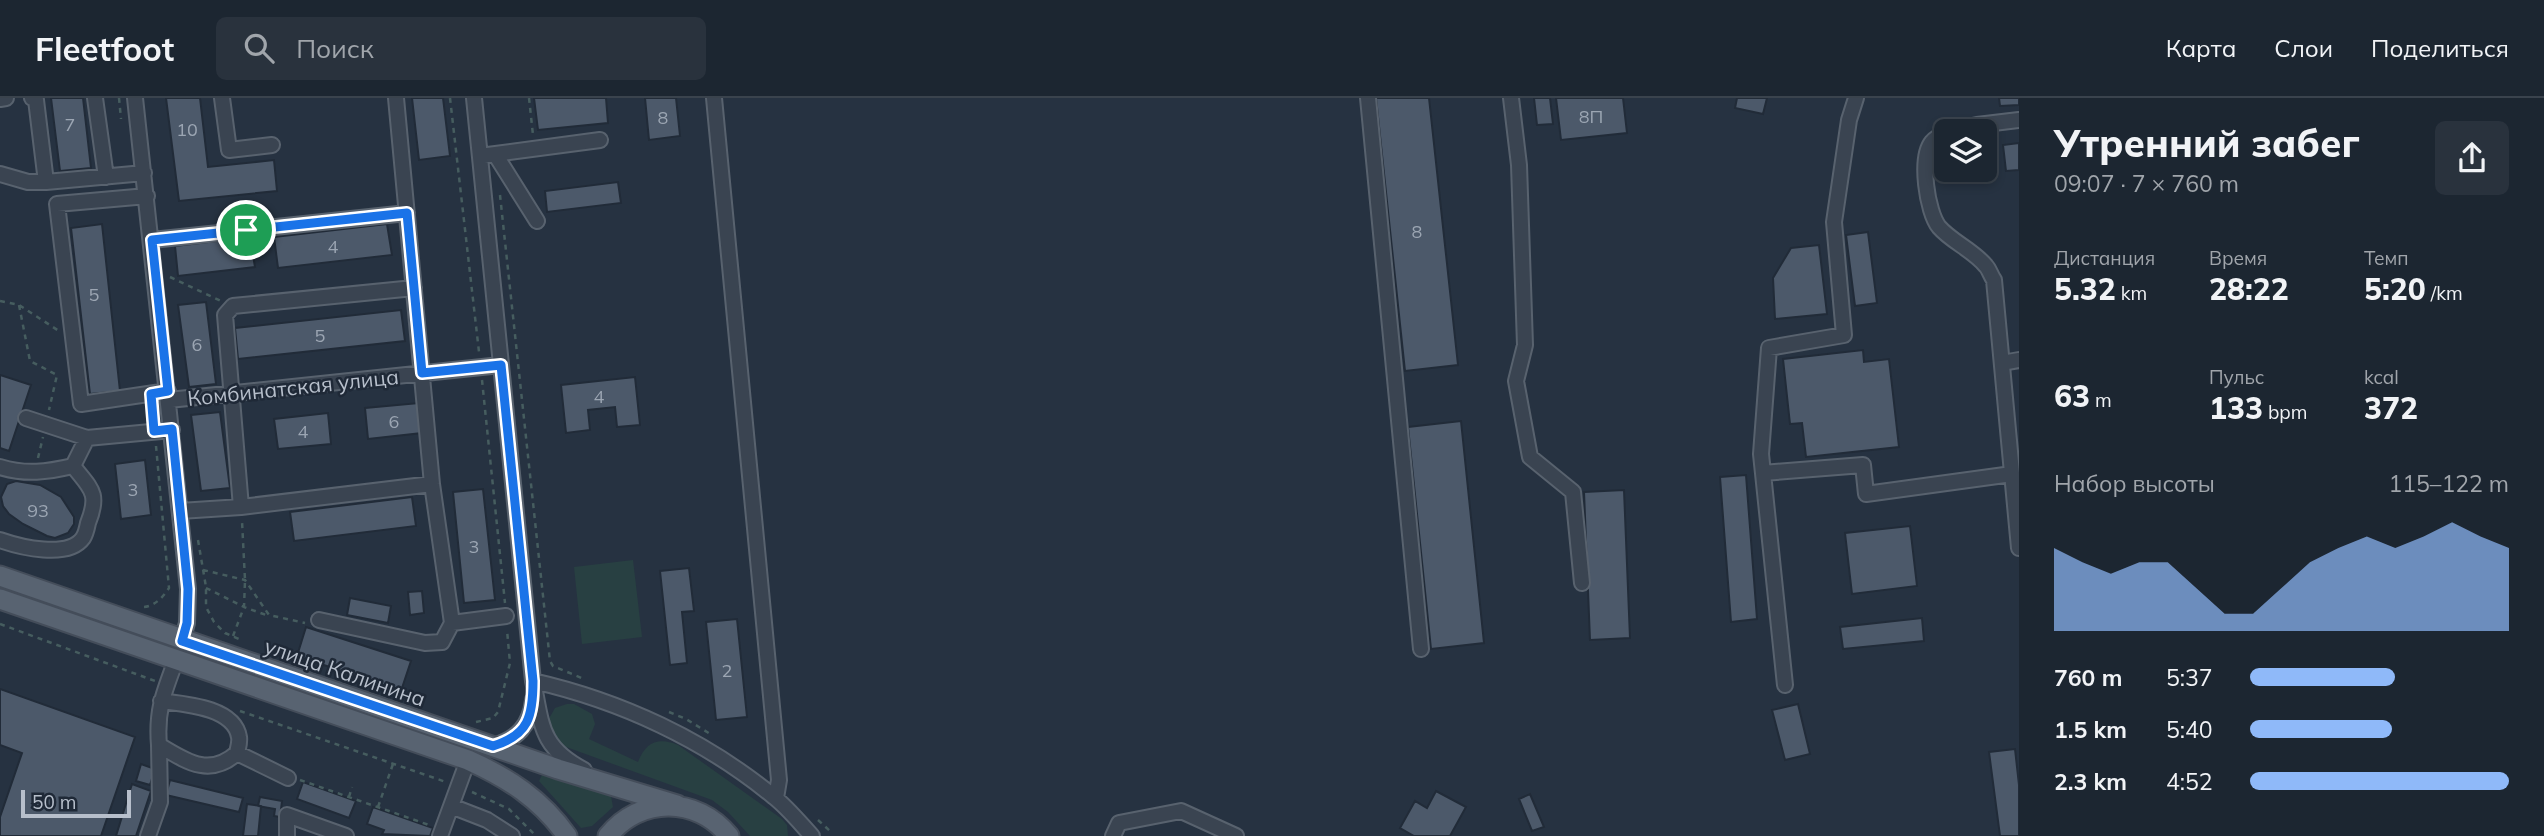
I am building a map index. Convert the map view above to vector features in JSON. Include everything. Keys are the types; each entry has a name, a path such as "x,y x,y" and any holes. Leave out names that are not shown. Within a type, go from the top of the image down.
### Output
{"main road":[{"name":"улица Калинина","path":"0,576 182,641 677,805 710,817 729,836"},
{"name":"улица Калинина","path":"0,599 468,760 525,791 557,822 567,836"},
{"path":"176,660 182,641"},
{"path":"608,836 636,812 677,805"}],"street":[{"path":"0,99 6,98"},
{"path":"32,98 36,100 46,182"},
{"path":"95,98 106,177"},
{"path":"135,98 169,396 188,598 187,623 182,641"},
{"path":"222,98 229,150 272,145"},
{"path":"319,620 425,643 442,642 452,623 432,484 396,98"},
{"path":"474,98 533,681 543,729 549,743 572,764 608,783"},
{"path":"715,98 778,766 776,798"},
{"path":"1368,98 1421,649"},
{"path":"1511,98 1519,165 1525,345 1517,381 1530,457 1573,492 1582,583"},
{"path":"1785,685 1761,454 1769,348 1844,335 1834,222 1849,120 1856,98"},
{"path":"1997,123 2019,120"},
{"path":"480,156 600,140"},
{"path":"1934,140 1925,163 1931,211 1937,225 1986,265 1994,280 2015,482 2019,548"},
{"path":"495,154 537,221"},
{"path":"0,174 28,182 46,182 144,173"},
{"path":"73,340 57,204 147,196"},
{"path":"152,240 407,213"},
{"path":"241,507 225,315 233,306 414,288"},
{"name":"Комбинатская улица","path":"73,340 81,404 232,393 501,365"},
{"path":"2002,363 2019,360"},
{"path":"26,418 87,438 172,429"},
{"path":"73,466 87,438"},
{"path":"1763,473 1863,465 1866,494 2015,482"},
{"path":"0,467 20,473 73,466"},
{"path":"0,540 59,551 72,548 83,538 95,506 94,492 73,466"},
{"path":"180,511 241,507 432,484"},
{"path":"452,623 506,616"},
{"path":"148,836 160,802 157,721 161,701 176,660"},
{"path":"533,681 604,702 695,741 776,798 812,836"},
{"path":"493,746 506,742 524,729 532,710 533,681"},
{"path":"159,745 190,764 212,766 226,763 237,754 239,738 235,727 222,715 197,707 161,701"},
{"path":"237,754 295,780"},
{"path":"441,833 468,760"},
{"path":"451,806 488,820 512,836"},
{"path":"1113,836 1119,823 1181,811 1236,836"},
{"path":"287,836 287,815 346,836"}],"path":[{"path":"119,98 122,123"},
{"path":"450,98 510,663 498,712 493,718 474,722"},
{"path":"529,98 534,149"},
{"path":"499,194 550,661 553,666 594,683"},
{"path":"170,278 233,306"},
{"path":"0,302 19,305 73,340"},
{"path":"19,305 30,361 57,375 36,472"},
{"path":"139,607 150,607 164,597 169,589 154,431"},
{"path":"233,636 244,607 241,507"},
{"path":"203,570 245,580 269,615"},
{"path":"239,639 225,633 214,622 206,607 206,587 244,607 269,615 312,624 319,620"},
{"path":"0,624 156,681"},
{"path":"241,711 451,784"},
{"path":"378,807 393,764"},
{"path":"295,780 378,807 441,833"},
{"path":"349,797 352,787"},
{"path":"464,789 509,809 536,836"}],"green space":[{"path":"633,560 642,637 582,644 574,567"},
{"path":"574,704 592,714 595,724 589,739 638,762 645,750 654,743 664,741 678,745 782,819 787,825 788,836 750,836 728,812 712,800 558,744 547,722 555,708"},
{"path":"542,775 611,796 613,807 592,826 581,828 539,781"}],"building":[{"path":"51,98 83,98 91,168 60,171"},
{"path":"166,98 200,98 208,167 274,160 277,191 179,201"},
{"path":"412,98 443,98 450,156 419,160"},
{"path":"534,98 606,98 608,123 538,130"},
{"path":"645,98 676,98 680,136 649,140"},
{"path":"1376,98 1429,98 1458,365 1405,371"},
{"path":"1534,98 1550,98 1553,124 1537,125"},
{"path":"1556,98 1623,98 1627,133 1561,140"},
{"path":"1737,98 1767,98 1763,114 1735,108"},
{"path":"1999,98 2019,98 2019,105 2000,106"},
{"path":"2019,143 2019,170 2006,171 2003,145"},
{"path":"618,182 621,203 547,212 545,191"},
{"path":"102,224 120,391 90,394 71,228"},
{"path":"387,224 392,255 278,268 274,237"},
{"path":"1868,232 1877,303 1855,306 1846,235"},
{"path":"250,237 255,267 178,276 175,246"},
{"path":"1819,245 1827,314 1775,319 1773,278 1791,248"},
{"path":"206,302 216,384 189,387 178,305"},
{"path":"401,310 405,341 238,359 235,328"},
{"path":"1863,350 1864,362 1889,359 1899,447 1806,457 1802,423 1790,424 1783,359"},
{"path":"0,375 31,385 9,451 0,448"},
{"path":"635,377 640,425 617,427 615,407 588,410 590,430 566,433 561,385"},
{"path":"419,403 422,433 368,439 365,408"},
{"path":"220,412 230,488 201,491 191,415"},
{"path":"328,413 331,444 278,449 274,419"},
{"path":"1461,421 1484,643 1431,649 1408,427"},
{"path":"145,460 151,515 121,519 115,464"},
{"path":"1746,475 1757,619 1731,622 1720,477"},
{"path":"16,481 40,485 61,497 74,517 74,524 68,533 55,538 47,536 9,514 1,497 7,484"},
{"path":"483,489 495,600 464,603 453,492"},
{"path":"1624,490 1630,638 1590,640 1584,492"},
{"path":"412,497 416,526 294,541 290,512"},
{"path":"1910,526 1917,586 1852,594 1845,533"},
{"path":"689,568 694,611 682,612 687,663 670,665 660,571"},
{"path":"422,591 424,613 410,615 408,592"},
{"path":"350,598 391,606 388,623 347,615"},
{"path":"1922,618 1924,641 1843,649 1840,627"},
{"path":"737,619 747,717 716,720 706,622"},
{"path":"306,627 411,661 401,691 297,656"},
{"path":"0,689 135,737 101,836 0,836 0,817 22,753 0,745"},
{"path":"1798,704 1810,754 1785,760 1772,710"},
{"path":"2015,749 2019,785 2019,836 2000,836 1989,752"},
{"path":"141,764 155,769 150,785 136,781"},
{"path":"170,780 243,798 239,812 166,795"},
{"path":"303,782 356,801 349,818 297,799"},
{"path":"132,784 151,791 136,836 116,836"},
{"path":"1436,791 1466,807 1450,836 1414,836 1400,828 1415,801 1427,808"},
{"path":"1530,794 1544,827 1532,831 1519,799"},
{"path":"260,797 282,801 280,817 274,816 275,809 258,806"},
{"path":"247,804 261,806 258,836 243,836"},
{"path":"373,807 433,828 430,836 382,834 384,830 367,824"}],"route":[{"path":"407,213 422,373 501,365 533,681 529,720 524,729 506,742 493,746 182,641 187,623 188,589 172,429 154,431 151,394 168,391 152,240 246,230 407,213"}]}
